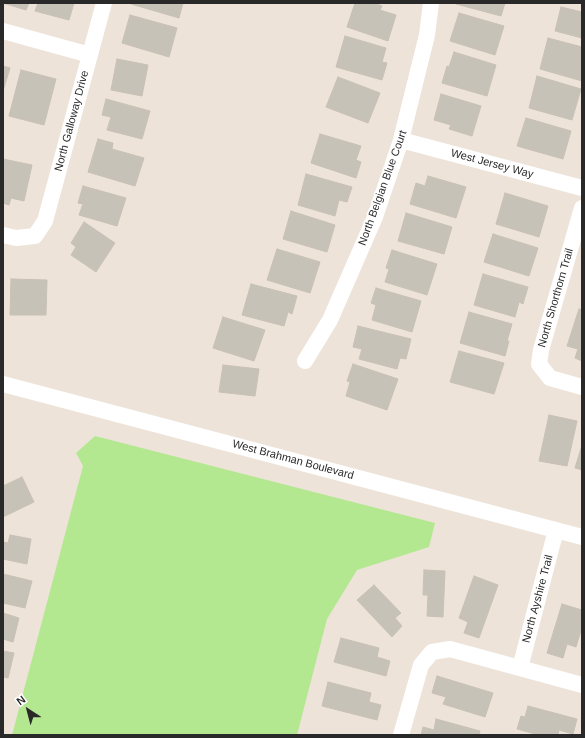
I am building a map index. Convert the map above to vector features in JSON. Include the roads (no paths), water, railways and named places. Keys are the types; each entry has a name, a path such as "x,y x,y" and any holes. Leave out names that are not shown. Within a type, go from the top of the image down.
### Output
{"street":[{"name":"North Galloway Drive","path":"3,235 16,238 36,236 45,221 104,3"},
{"name":"North Belgian Blue Court","path":"305,361 330,320 375,217 402,140 427,35 431,3"},
{"path":"3,32 90,55"},
{"name":"West Jersey Way","path":"402,140 582,188"},
{"name":"North Shorthorn Trail","path":"582,208 541,350 539,364 550,378 582,387"},
{"name":"West Brahman Boulevard","path":"3,384 582,537"},
{"name":"North Ayshire Trail","path":"520,668 556,530"},
{"path":"401,735 421,664 432,652 450,649 582,684"}]}
